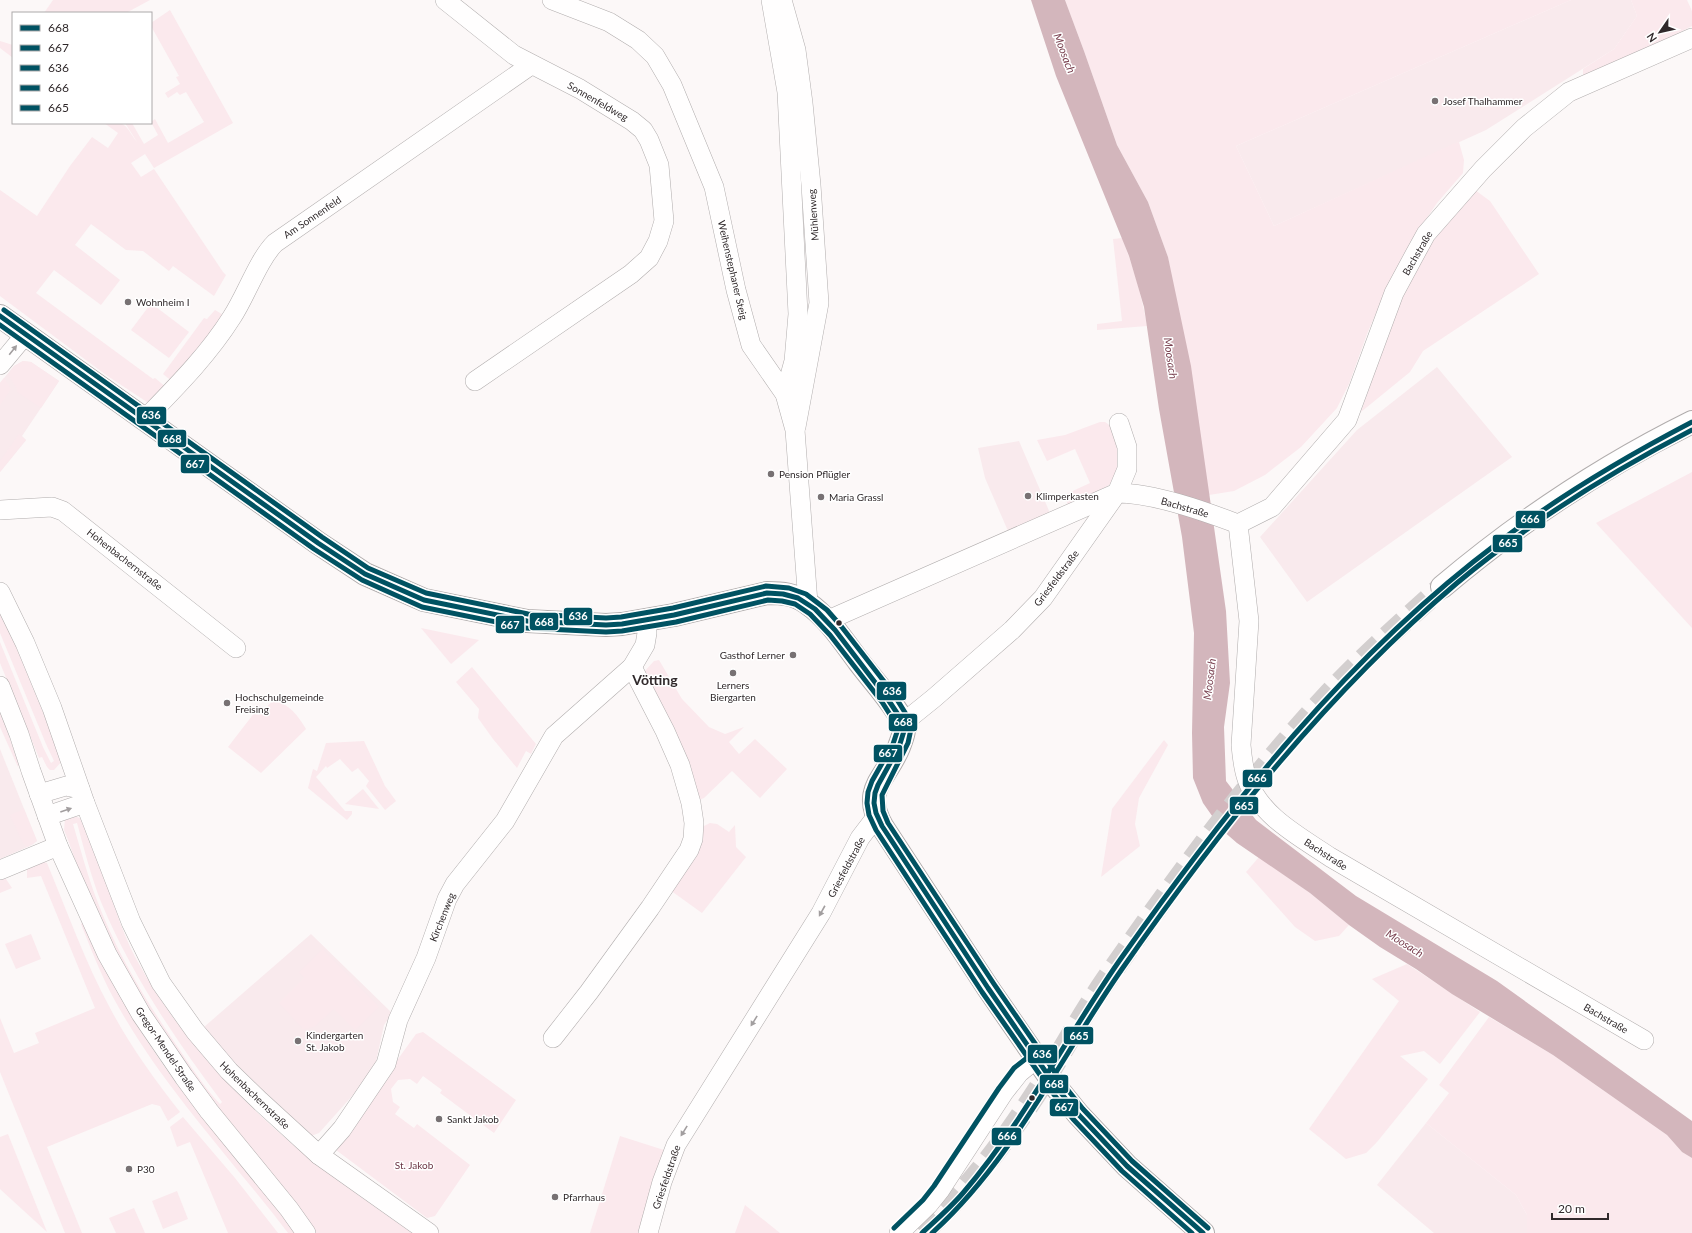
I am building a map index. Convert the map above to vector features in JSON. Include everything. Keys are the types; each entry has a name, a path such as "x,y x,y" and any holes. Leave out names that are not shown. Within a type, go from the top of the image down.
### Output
{"main road":[{"path":"1,319 145,419 302,532 365,574 424,600 527,621 606,625 646,620 767,593 783,593 798,597 808,603 826,621 897,711 903,723 904,730 898,750 873,796 876,817 1036,1059 1078,1114 1106,1146 1127,1166 1203,1233"},
{"path":"1442,587 1488,549 1550,504 1658,439 1692,422"}],"street":[{"name":"Sonnenfeldweg","path":"445,0 514,55 580,89 632,121 643,130 649,140 659,165 662,180 664,221 658,241 649,258 631,274 475,381"},
{"name":"Weihenstephaner Steig","path":"552,0 609,22 638,40 655,56 672,86 714,187 736,290 751,344 785,394 795,430 808,603"},
{"name":"Mühlenweg","path":"771,0 787,92 798,314 794,361 785,394"},
{"name":"Mühlenweg","path":"782,0 796,50 804,112 811,185 819,303 795,430"},
{"name":"Bachstraße","path":"1124,493 1155,498 1220,517 1238,524 1272,507 1347,420 1394,293 1415,254 1426,234 1483,169 1524,128 1569,92 1692,38"},
{"name":"Am Sonnenfeld","path":"145,419 186,377 217,340 234,315 267,253 275,243 531,65"},
{"path":"0,366 25,335"},
{"path":"826,621 1124,493 1127,469 1127,447 1119,423"},
{"name":"Griesfeldstraße","path":"903,723 1006,635 1043,598 1124,493"},
{"name":"Hohenbachernstraße","path":"0,510 52,507 63,510 236,648"},
{"name":"Bachstraße","path":"1238,524 1249,620 1242,745 1243,764 1247,779 1260,802 1280,823 1330,858 1644,1040"},
{"name":"Hohenbachernstraße","path":"0,592 25,643 52,708 83,796 138,940 161,984 195,1031 229,1071 260,1101 319,1155 429,1233"},
{"name":"Kirchenweg","path":"319,1155 342,1129 386,1064 398,1020 426,958 447,899 455,884 505,821 554,736 632,667 645,645 647,633 646,620"},
{"path":"553,1038 589,992 650,908 689,850 693,839 694,822 691,803 680,765 665,731 632,667"},
{"name":"Gregor-Mendel-Straße","path":"0,686 19,734 58,846 107,954 141,1014 209,1111 289,1209 306,1233"},
{"path":"39,794 66,786 83,796"},
{"path":"47,816 83,796"},
{"name":"Griesfeldstraße","path":"648,1233 662,1182 676,1145 821,913 860,838 876,817"},
{"path":"0,870 58,846"},
{"path":"899,1233 928,1205 940,1190 1008,1086 1019,1073 1036,1059"}],"shaded area":[{"name":"Josef Thalhammer","path":"1571,0 1631,0 1637,16 1614,49 1486,130 1274,226 1236,146"},
{"path":"23,361 31,362 59,381 22,436 26,440 0,472 0,383 14,366"},
{"path":"1437,367 1512,457 1307,602 1260,537 1357,430"},
{"path":"1019,441 1050,513 1008,531 985,478 978,448"},
{"path":"0,749 37,841 32,845 0,859"},
{"name":"Kindergarten St. Jakob","path":"311,934 392,1013 384,1025 375,1066 353,1095 319,1133 311,1136 228,1056 204,1027"},
{"path":"1426,1123 1516,1195 1527,1215 1527,1233 1434,1233 1377,1185"}],"green space":[{"path":"53,0 150,0 128,12 45,12"},
{"path":"1065,0 1571,0 1236,146 1274,226 1453,144 1459,142 1464,160 1463,173 1437,203 1419,230 1386,290 1367,334 1349,384 1337,408 1301,447 1265,475 1234,491 1209,495 1168,257 1148,202 1117,145"},
{"path":"1631,0 1687,0 1692,11 1692,26 1627,59 1583,77 1583,69 1614,49 1637,16"},
{"path":"170,10 233,123 154,168 145,154 131,163 141,177 154,169 226,275 214,296 173,266 169,271 143,251 126,250 91,224 75,245 120,280 101,305 54,270 36,293 167,388 150,404 106,375 0,296 0,190 37,216 70,166 92,137 108,148 118,133 105,124 125,125 137,142 126,124 133,124 144,144 158,135 152,124 152,121 155,119 168,143 204,122 186,92 180,95 177,92 168,98 165,93 180,84 176,77 179,76 152,28 152,22"},
{"path":"0,41 12,45 12,57 0,48"},
{"path":"1475,190 1490,201 1539,274 1423,351 1410,372 1361,412 1399,297 1423,253"},
{"path":"1122,238 1137,281 1147,326 1097,330 1097,324 1122,321 1113,239"},
{"path":"149,306 156,307 189,332 169,358 131,330"},
{"path":"215,310 225,316 173,382 163,374 204,318 207,319"},
{"path":"23,361 31,362 59,381 41,408 17,392 17,389 8,374 14,366"},
{"path":"4,378 11,389 0,405 0,383"},
{"path":"1100,422 1105,422 1112,427 1118,456 1117,471 1110,484 1097,492 1068,505 1064,495 1090,483 1075,449 1047,461 1037,440 1065,435"},
{"path":"19,434 26,440 0,472 0,461"},
{"path":"1692,472 1692,628 1596,523"},
{"path":"0,608 58,748 62,761 54,770 50,770 47,767 42,757 39,758 0,663 0,642 51,763 54,761 0,633"},
{"path":"421,628 479,640 451,664"},
{"path":"659,660 682,699 709,727 725,734 744,727 729,742 739,754 755,739 787,769 760,798 732,771 704,798 697,801 643,673 654,661"},
{"path":"472,667 536,744 531,754 526,751 517,768 478,718 479,709 456,682"},
{"path":"273,700 288,707 300,719 306,729 261,773 228,747 255,712 252,710 257,704 265,709"},
{"path":"0,710 19,765 18,767 0,727"},
{"path":"1164,740 1168,745 1139,798 1135,824 1140,846 1101,877 1112,809"},
{"path":"364,741 385,786 396,801 385,810 366,786 369,781 358,768 352,772 340,759 327,768 326,766 316,777 345,811 352,811 352,814 347,820 308,788 313,769 317,771 326,743"},
{"path":"363,789 379,809 345,804"},
{"path":"24,809 37,841 27,847 23,843 10,815"},
{"path":"74,816 80,818 83,823 134,955 175,1020 196,1046 241,1097 291,1143 340,1182 412,1233 316,1233 288,1195 200,1085 154,1018 114,947 90,898 64,830 65,819","holes":["77,823 101,902 126,955 171,1030 222,1102 220,1104 197,1076 165,1029 123,958 98,903 88,874 73,824"]},
{"path":"710,823 717,824 729,832 735,825 736,847 746,857 702,913 670,890 700,828"},
{"path":"1259,857 1310,893 1349,925 1339,936 1315,941 1295,927 1246,872"},
{"path":"44,862 47,863 84,955 110,1008 142,1061 180,1112 168,1121 160,1106 152,1104 47,1147 82,1233 65,1233 0,1072 0,1018 14,1053 39,1043 35,1033 95,1008 41,876 27,878 27,869"},
{"path":"0,879 6,879 12,888 0,893"},
{"path":"83,922 125,1004 148,1043 189,1100 295,1233 288,1233 174,1091 153,1061 109,990 81,924"},
{"path":"31,934 41,959 16,969 5,944"},
{"path":"323,949 379,1007 355,1030 334,1009 314,1027 303,1029 279,1003 304,978 299,972"},
{"path":"1407,964 1480,1012 1440,1064 1424,1051 1400,1056 1428,1079 1377,1142 1366,1153 1346,1159 1309,1129 1399,1001 1372,979"},
{"path":"1489,1017 1553,1055 1667,1135 1682,1152 1692,1158 1692,1233 1527,1233 1527,1215 1516,1195 1426,1123 1449,1093 1439,1085"},
{"name":"St. Jakob","path":"423,1032 516,1100 494,1133 440,1093 442,1090 423,1076 417,1084 410,1079 398,1080 391,1089 393,1102 400,1107 395,1114 414,1128 417,1124 470,1165 435,1216 427,1218 336,1150 350,1133 347,1130 416,1034"},
{"path":"183,1117 235,1178 278,1233 228,1233 190,1142 177,1147 170,1127"},
{"path":"8,1134 47,1232 0,1189 0,1137"},
{"path":"620,1136 667,1151 641,1233 590,1233"},
{"path":"177,1191 188,1219 163,1229 152,1201"},
{"path":"745,1205 780,1233 735,1233"},
{"path":"134,1208 145,1233 116,1233 109,1218"}],"water":[{"name":"Moosach","path":"1031,0 1065,0 1117,145 1148,202 1168,257 1191,366 1226,611 1230,683 1224,727 1226,781 1256,820 1356,896 1497,981 1692,1121 1692,1158 1682,1152 1667,1135 1553,1055 1452,994 1349,925 1310,893 1237,843 1222,830 1203,803 1193,778 1192,733 1194,633 1182,537 1159,409 1144,307 1129,256 1056,76"}],"tunnel":[{"path":"922,1233 971,1182 1014,1126 1040,1087 1106,980 1185,869 1241,797 1299,727 1343,679 1442,587"}],"transit line":[{"name":"636","path":"4,310 322,537 368,568 426,593 528,614 606,618 621,617 673,608 766,586 789,588 806,594 827,610 893,693 909,719 911,729 908,743 882,795 883,811 888,823 994,984 1063,1084 1083,1109 1132,1161 1208,1228"},
{"name":"668","path":"0,316 318,543 365,574 424,600 527,621 606,625 622,624 674,615 767,593 783,594 798,598 815,609 835,630 887,698 903,722 904,731 899,747 875,793 874,803 876,813 882,826 988,988 1057,1088 1078,1114 1127,1166 1203,1233"},
{"name":"667","path":"0,325 314,549 362,580 422,607 526,628 606,632 622,631 676,622 768,600 795,604 810,614 830,635 882,702 896,724 897,732 893,744 872,781 868,792 867,803 869,815 876,830 982,992 1052,1092 1073,1119 1122,1171 1192,1233"},
{"name":"666","path":"922,1233 963,1193 1006,1137 1122,957 1205,844 1294,734 1342,683 1392,633 1444,586 1499,542 1545,509 1593,478 1692,422"},
{"name":"665","path":"932,1233 961,1204 1011,1141 1099,1003 1197,865 1277,765 1363,670 1457,583 1512,540 1600,481 1692,430"},
{"name":"636","path":"894,1228 923,1200 934,1186 1014,1068 1032,1054"}],"place":[{"name":"Josef Thalhammer","path":"1435,101"},
{"name":"Wohnheim I","path":"128,302"},
{"name":"Pension Pflügler","path":"771,474"},
{"name":"Klimperkasten","path":"1028,496"},
{"name":"Maria Grassl","path":"821,497"},
{"name":"Gasthof Lerner","path":"793,655"},
{"name":"Lerners Biergarten","path":"733,673"},
{"name":"Hochschulgemeinde Freising","path":"227,703"},
{"name":"Kindergarten St. Jakob","path":"298,1041"},
{"name":"Sankt Jakob","path":"439,1119"},
{"name":"P30","path":"129,1169"},
{"name":"Pfarrhaus","path":"555,1197"}],"district":[{"name":"Vötting","path":"655,679"}]}
